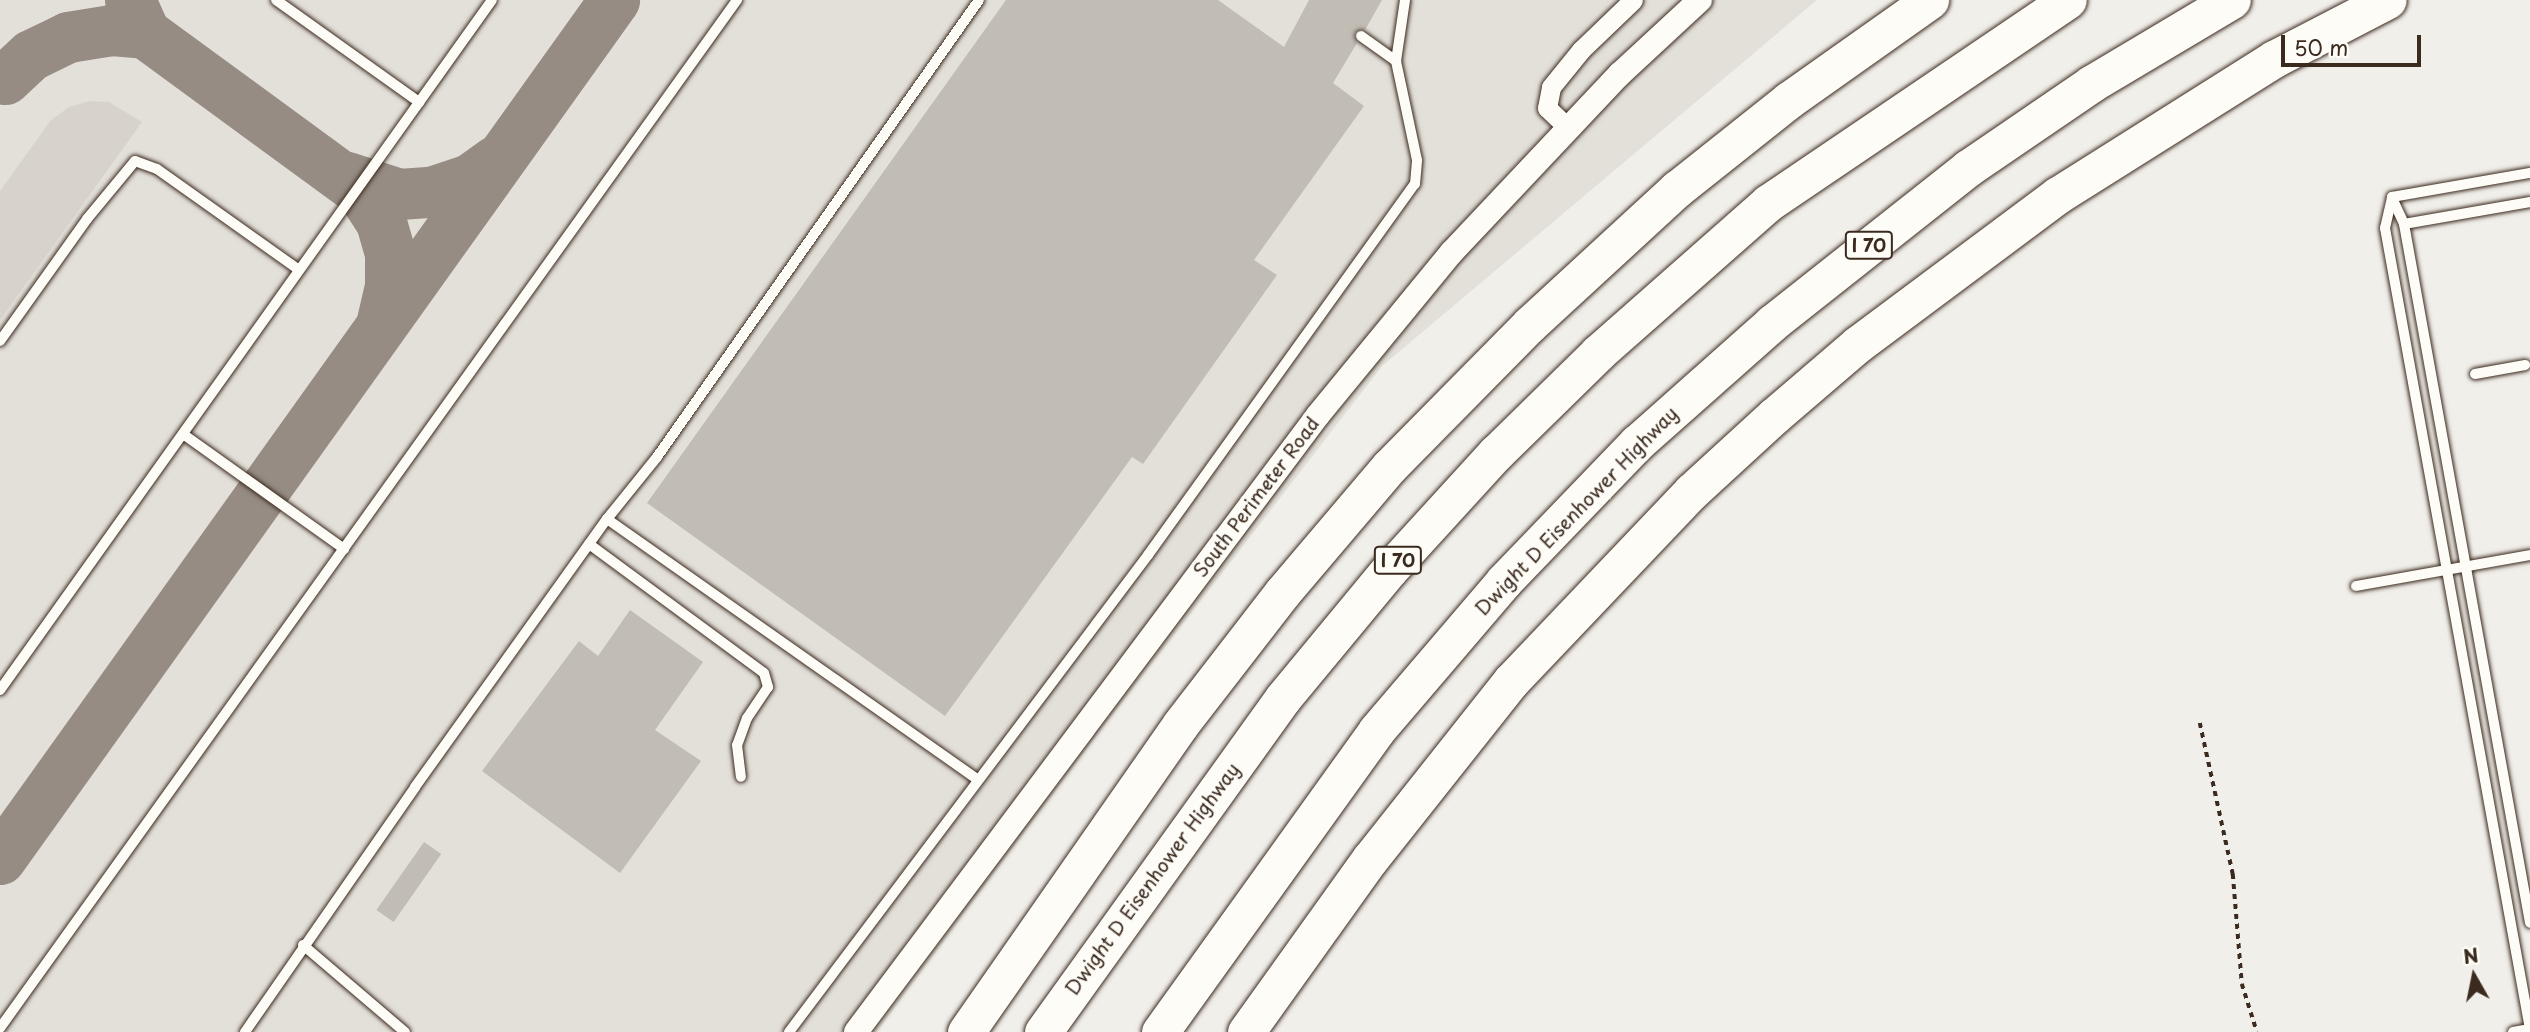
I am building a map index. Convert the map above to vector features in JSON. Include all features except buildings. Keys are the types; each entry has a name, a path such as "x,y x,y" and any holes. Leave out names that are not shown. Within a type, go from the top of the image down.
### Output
{"highway":[{"path":"966,1032 1180,724 1282,593 1398,458 1530,324 1678,189 1788,100 1930,0"},
{"name":"Dwight D Eisenhower Highway","path":"1042,1032 1283,698 1389,570 1496,453 1598,353 1768,203 2068,0"},
{"name":"Dwight D Eisenhower Highway","path":"1160,1032 1376,731 1504,581 1637,443 1772,323 1968,168 2091,84 2232,0"},
{"path":"1246,1032 1370,859 1512,680 1682,501 1773,416 1858,344 2057,195 2274,60 2388,0"}],"street":[{"path":"1568,128 1547,108 1551,88 1581,50 1633,0"},
{"name":"South Perimeter Road","path":"856,1032 1318,415 1452,252 1568,128 1700,0"}],"lane":[{"path":"276,0 419,102"},
{"path":"0,690 492,0"},
{"path":"0,1028 737,0"},
{"path":"245,1032 303,945 589,544 657,457 716,364 979,0"},
{"path":"789,1032 976,778 1148,555 1415,184 1417,160 1396,61 1405,0"},
{"path":"1361,36 1396,61"},
{"path":"0,341 130,163 142,160 299,270"},
{"path":"2392,197 2530,173"},
{"path":"2392,197 2404,224 2530,923"},
{"path":"2392,197 2385,228 2530,1029 2512,1032"},
{"path":"2404,224 2530,202"},
{"path":"2475,374 2525,365"},
{"path":"183,434 344,550"},
{"path":"607,519 976,778"},
{"path":"589,544 764,674 768,687 747,718 737,745 740,777"},
{"path":"2356,586 2530,555"},
{"path":"303,945 405,1032"}],"path":[{"path":"2200,723 2233,874 2242,984 2257,1032"}],"shaded area":[{"path":"0,0 1817,0 1382,366 1090,744 877,1032 0,1032"},
{"path":"89,101 109,102 142,122 0,320 0,191 51,120 69,107"}],"taxiway":[{"path":"130,0 145,33 361,191 381,222 390,254 390,286 382,320"},
{"path":"0,859 614,0"},
{"path":"5,79 31,55 68,37 111,30 145,33"},
{"path":"347,177 399,194 431,192 470,179 495,161"}]}
